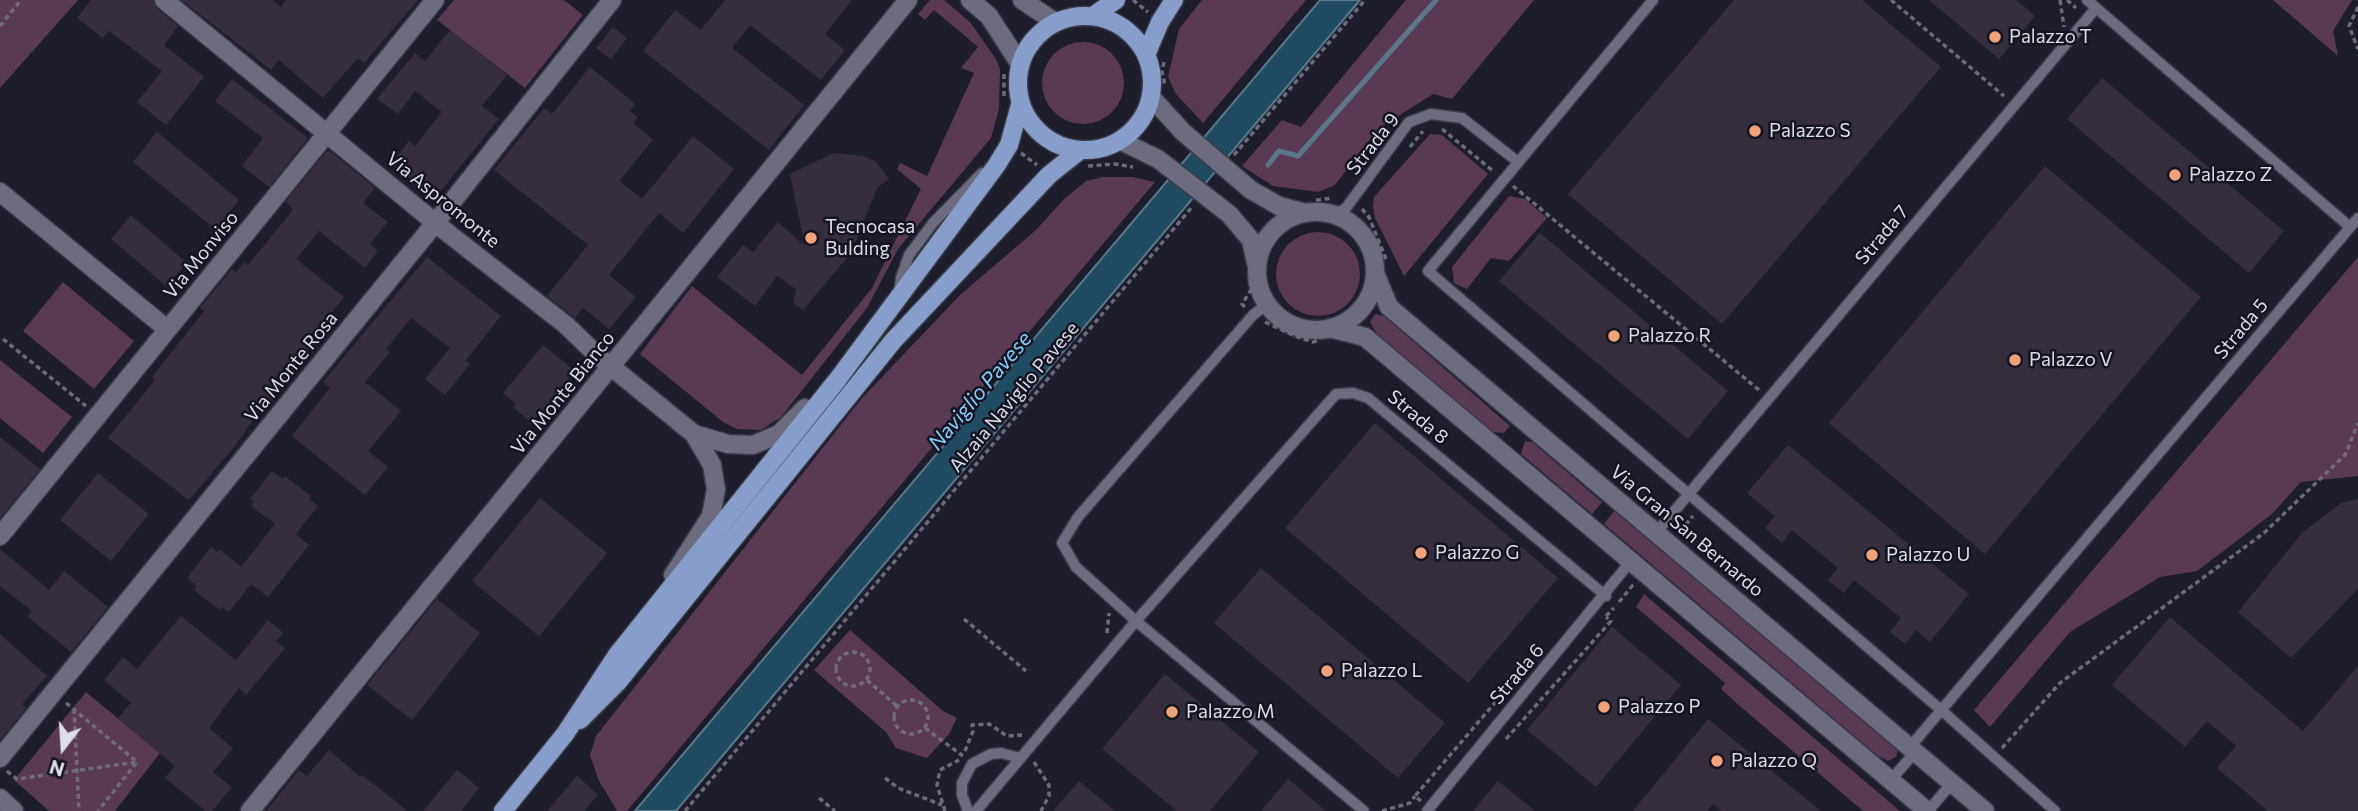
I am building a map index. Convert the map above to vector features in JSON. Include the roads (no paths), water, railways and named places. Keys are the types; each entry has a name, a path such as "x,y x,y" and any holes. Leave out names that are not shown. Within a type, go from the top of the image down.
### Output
{"main road":[{"path":"1093,16 1116,0"},
{"path":"1146,55 1160,22 1174,0"},
{"path":"1093,16 1125,29 1146,55 1152,83 1158,93 1140,122 1121,141 1108,147 1079,151 1060,146 1043,137 1020,106 1017,85 1020,64 1028,47 1040,33 1055,22 1093,16"},
{"path":"503,811 565,734 617,655 862,347 1009,145 1020,106"},
{"path":"565,734 617,683 893,341 1049,175 1079,151"}],"street":[{"name":"Via Aspromonte","path":"164,0 436,222 566,324 611,366 694,433"},
{"name":"Via Monviso","path":"0,536 435,0"},
{"name":"Via Monte Rosa","path":"0,758 436,222 612,0"},
{"name":"Via Monte Bianco","path":"250,811 908,0"},
{"path":"970,0 989,16 1020,64"},
{"path":"1022,0 1055,22"},
{"path":"1121,141 1158,159 1229,214 1251,240 1259,288 1267,304 1279,317 1295,326 1312,330 1330,328 1347,321 1362,308 1371,292 1375,273 1372,254 1364,238 1350,224 1334,215 1305,214 1279,206 1251,190 1183,132 1158,93"},
{"path":"0,192 167,329"},
{"path":"1257,270 1263,244 1274,230 1288,219 1305,214"},
{"name":"Via Gran San Bernardo","path":"1375,273 1389,307 1985,811"},
{"path":"1330,328 1365,337 1928,811"},
{"path":"694,433 739,446 753,444 779,434 796,420 836,368 862,347"},
{"path":"652,610 711,516 716,489 712,465 694,433"},
{"path":"0,798 13,811"}],"lane":[{"path":"1653,0 1428,271 1940,709 2055,811"},
{"path":"2087,0 2350,228"},
{"name":"Strada 7","path":"1656,533 2096,8"},
{"name":"Strada 9","path":"1334,215 1346,208 1409,122 1431,114 1462,118 1518,162"},
{"name":"Strada 5","path":"1891,780 1940,709 2358,218"},
{"path":"1267,304 1253,315 1078,517 1062,543 1076,567 1136,621 1364,811"},
{"name":"Strada 8","path":"976,811 1136,621 1336,394 1353,393 1368,398 1606,596"},
{"name":"Strada 6","path":"1426,810 1606,596 1631,561"},
{"path":"968,811 962,795 962,783 968,761 1001,753 1020,758"},
{"path":"1928,811 1952,783"}],"water":[{"path":"1320,0 1360,0 676,811 635,811"}],"waterway":[{"path":"1268,165 1279,151 1298,156 1436,0"}],"place":[{"name":"Palazzo T","path":"1995,37"},
{"name":"Palazzo S","path":"1755,131"},
{"name":"Palazzo Z","path":"2175,175"},
{"name":"Tecnocasa Bulding","path":"811,238"},
{"name":"Palazzo R","path":"1614,336"},
{"name":"Palazzo V","path":"2015,360"},
{"name":"Palazzo G","path":"1421,553"},
{"name":"Palazzo U","path":"1872,555"},
{"name":"Palazzo L","path":"1327,671"},
{"name":"Palazzo P","path":"1604,707"},
{"name":"Palazzo M","path":"1172,712"},
{"name":"Palazzo Q","path":"1717,761"}],"water label":[{"name":"Naviglio Pavese","path":"980,391"}]}
